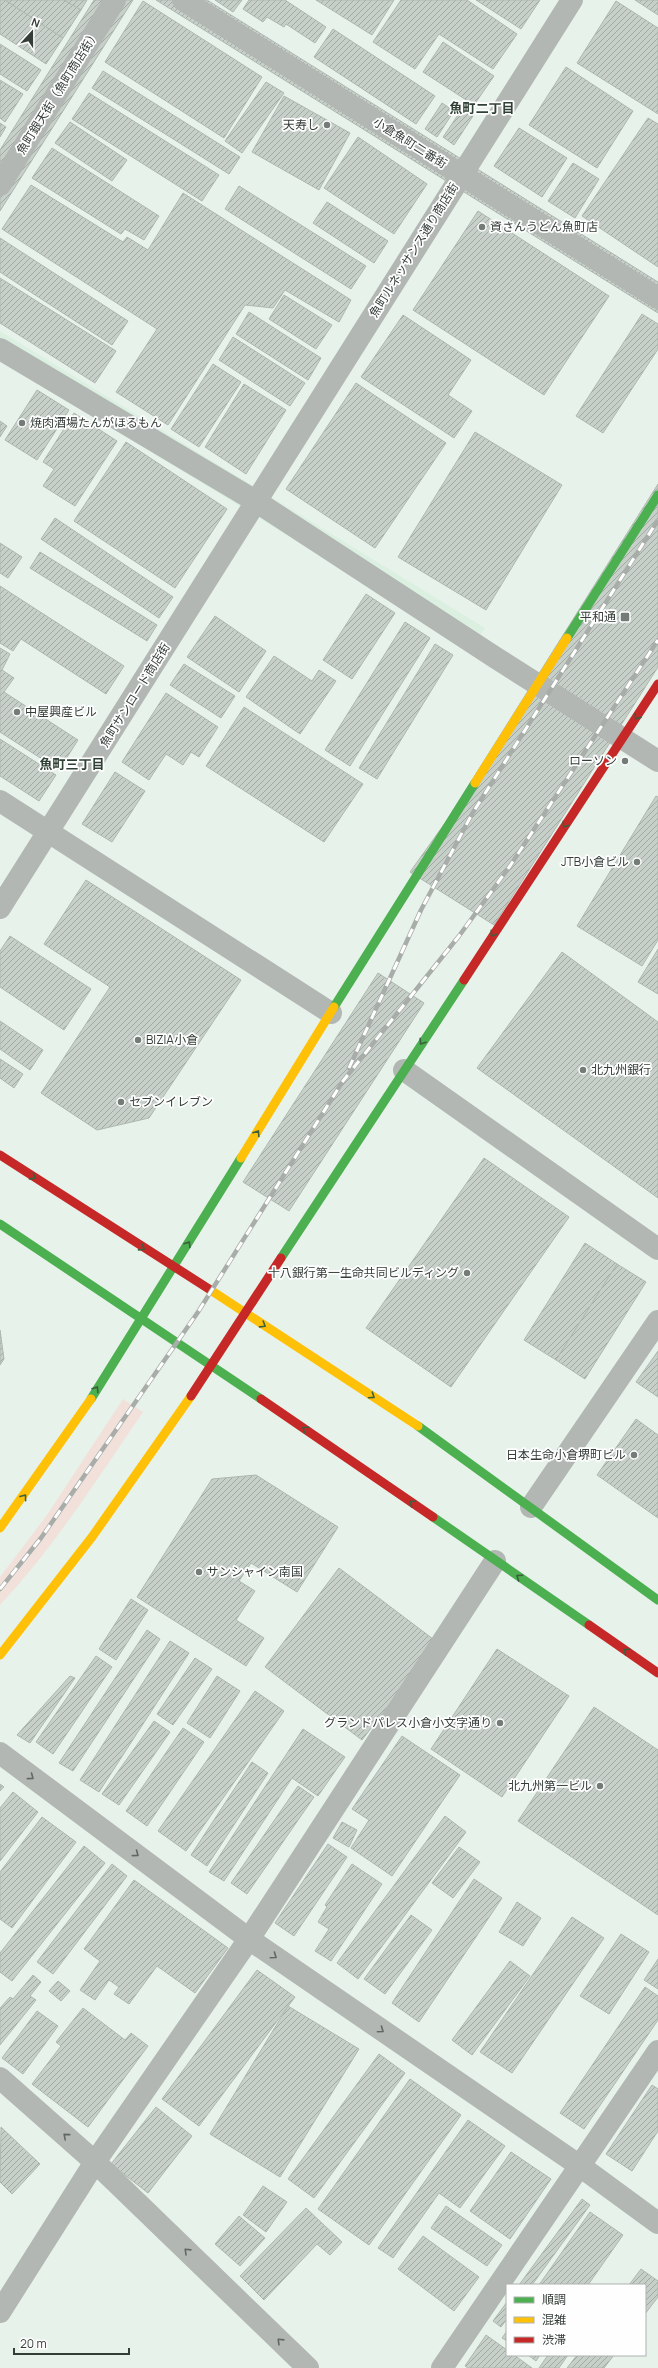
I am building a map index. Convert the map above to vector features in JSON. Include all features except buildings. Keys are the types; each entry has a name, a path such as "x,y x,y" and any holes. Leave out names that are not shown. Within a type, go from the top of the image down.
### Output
{"street":[{"name":"魚町銀天街（魚町商店街）","path":"0,185 115,0"},
{"name":"小倉魚町二番街","path":"183,0 658,298"},
{"name":"魚町ルネッサンス通り商店街","path":"257,502 460,175 572,0"},
{"path":"0,349 257,502 538,684 624,737 658,761"},
{"path":"0,1528 34,1483 142,1319 331,1013 658,495"},
{"name":"魚町サンロード商店街","path":"0,908 257,502"},
{"path":"0,1655 45,1601 98,1531 211,1365 658,684"},
{"path":"0,801 331,1013"},
{"path":"404,1070 658,1249"},
{"path":"0,1155 322,1362 456,1452 658,1600"},
{"path":"0,1224 211,1365 658,1673"},
{"path":"531,1507 658,1321"},
{"path":"0,2312 95,2162 249,1939 495,1561"},
{"path":"0,1753 249,1939 580,2166 658,2223"},
{"path":"442,2368 658,2051"},
{"path":"0,2078 95,2162 308,2368"}],"shaded area":[{"path":"0,331 485,628 472,649 0,359"},
{"path":"123,1399 143,1412 58,1535 0,1605 0,1577 47,1515"}],"railway":[{"path":"349,1068 421,910 472,814 658,520"},
{"path":"0,1589 41,1538 198,1312 343,1081 459,936 510,866 658,640"}],"traffic: fast":[{"path":"567,638 658,495"},
{"path":"334,1007 475,783"},
{"path":"281,1258 464,980"},
{"path":"91,1399 241,1158"},
{"path":"0,1224 261,1399"},
{"path":"418,1426 658,1600"},
{"path":"433,1517 589,1625"}],"traffic: slow":[{"path":"475,783 567,638"},
{"path":"241,1158 334,1007"},
{"path":"209,1289 418,1426"},
{"path":"0,1655 92,1537 191,1396"},
{"path":"0,1528 91,1399"}],"traffic: jam":[{"path":"464,980 658,684"},
{"path":"0,1155 209,1289"},
{"path":"191,1396 281,1258"},
{"path":"261,1399 433,1517"},
{"path":"589,1625 658,1673"}],"place":[{"name":"天寿し","path":"327,125"},
{"name":"資さんうどん魚町店","path":"482,227"},
{"name":"焼肉酒場たんがほるもん","path":"22,423"},
{"name":"平和通","path":"625,617"},
{"name":"中屋興産ビル","path":"17,712"},
{"name":"ローソン","path":"625,761"},
{"name":"JTB小倉ビル","path":"637,862"},
{"name":"BIZIA小倉","path":"138,1040"},
{"name":"北九州銀行","path":"583,1070"},
{"name":"セブンイレブン","path":"121,1102"},
{"name":"十八銀行第一生命共同ビルディング","path":"467,1273"},
{"name":"日本生命小倉堺町ビル","path":"634,1455"},
{"name":"サンシャイン南国","path":"199,1572"},
{"name":"グランドパレス小倉小文字通り","path":"500,1723"},
{"name":"北九州第一ビル","path":"600,1786"}],"district":[{"name":"魚町二丁目","path":"482,108"},
{"name":"魚町三丁目","path":"72,764"}]}
